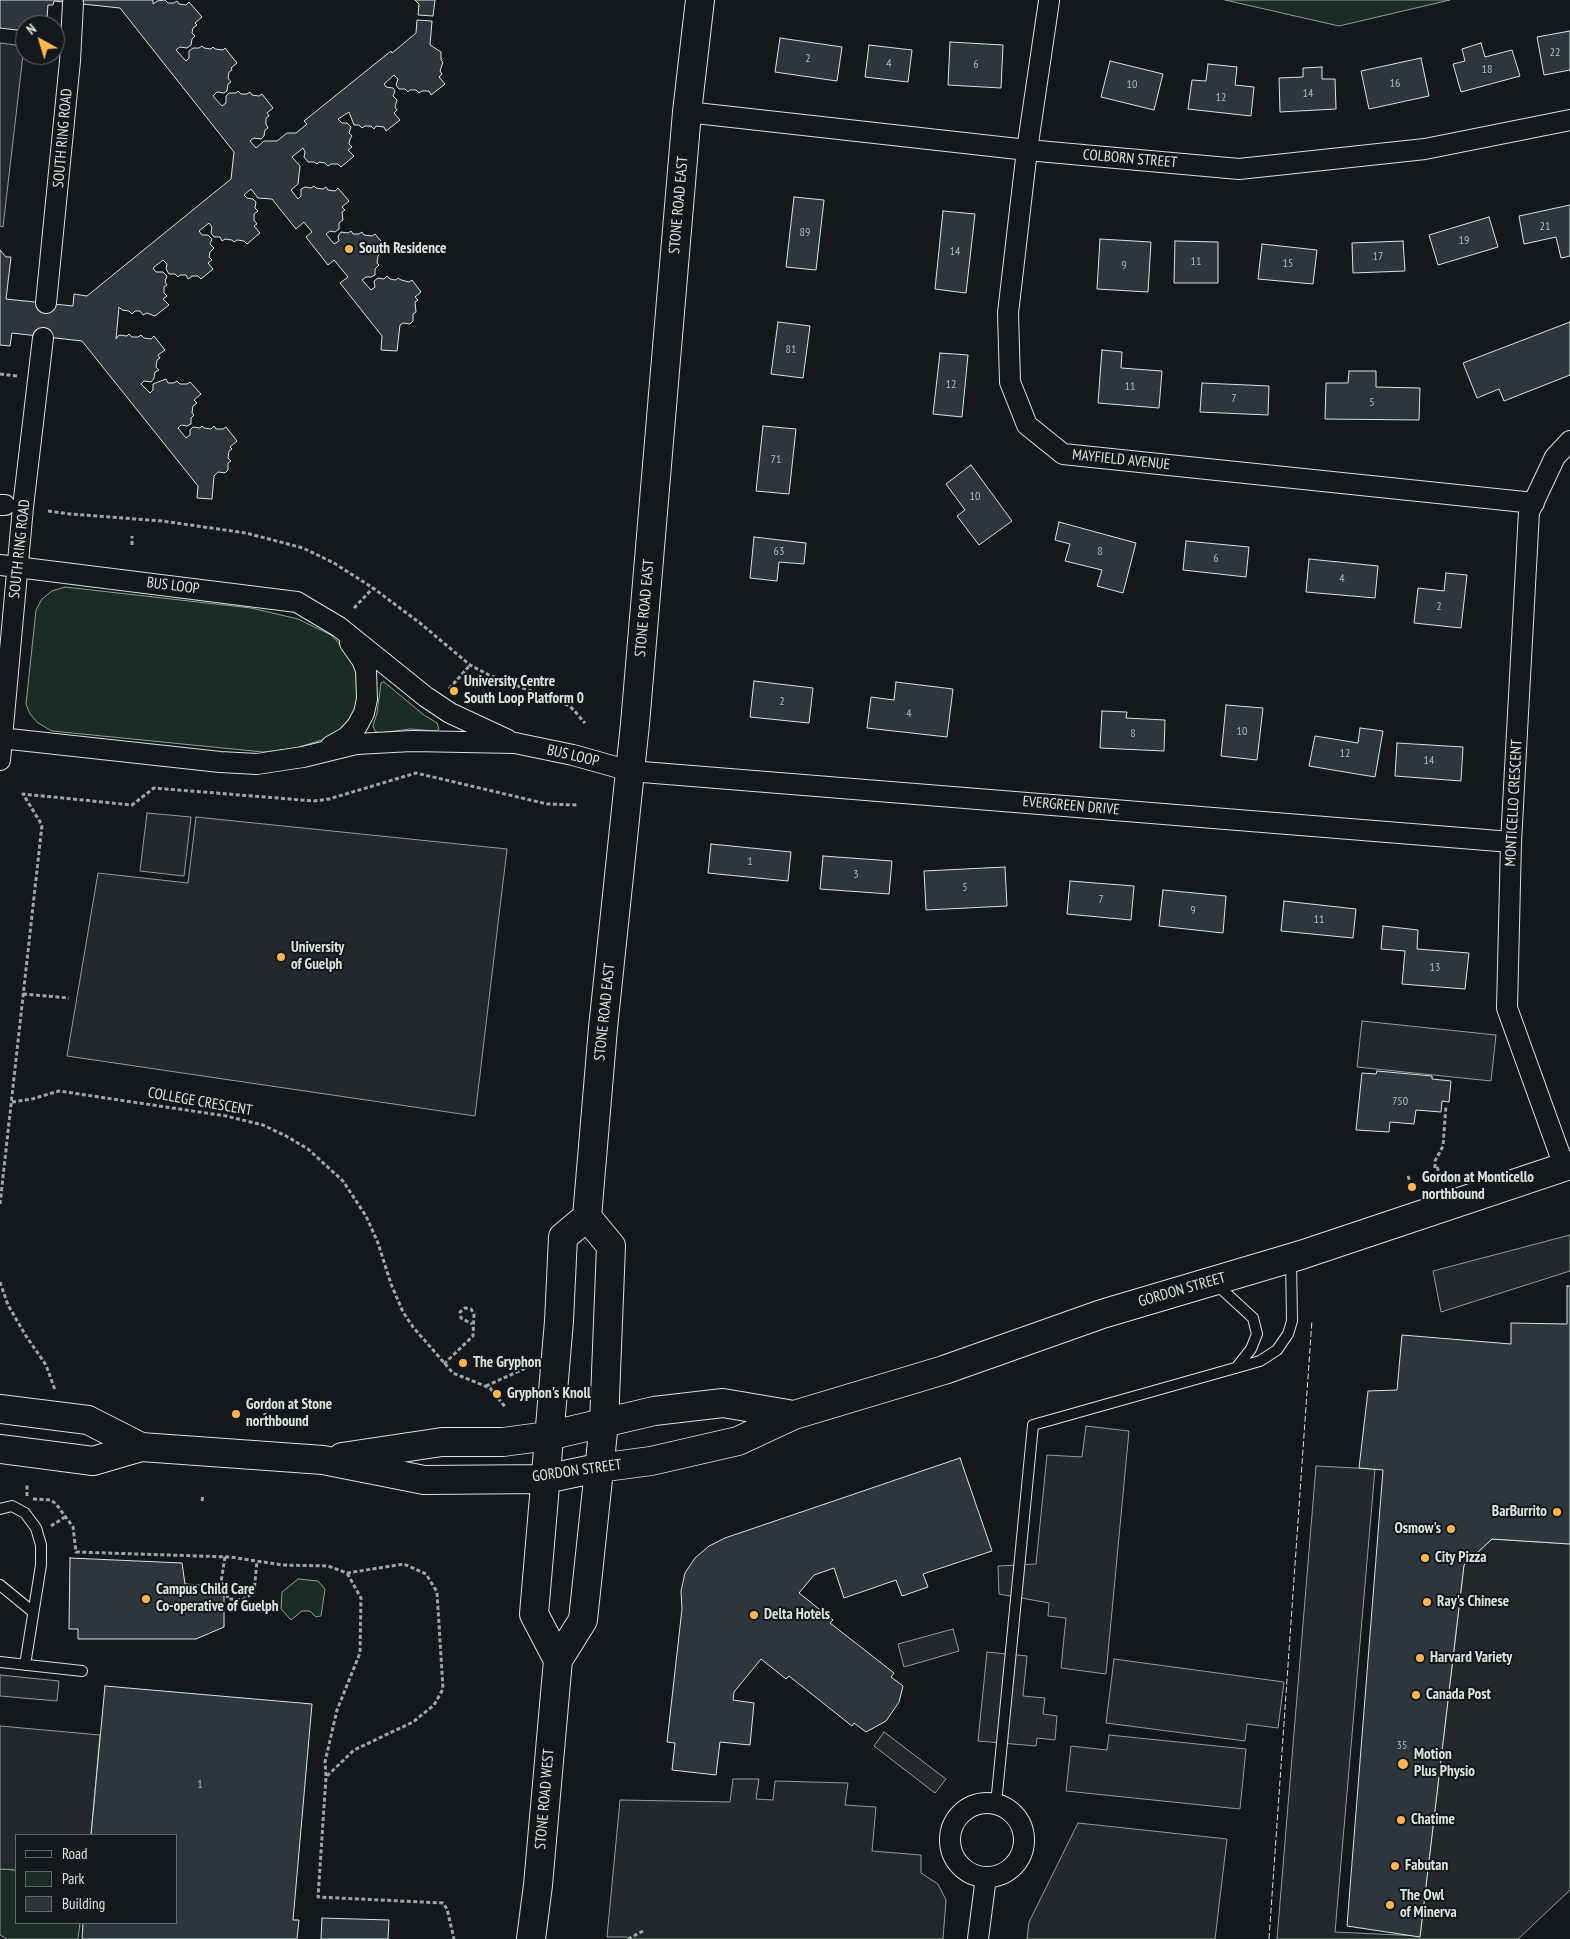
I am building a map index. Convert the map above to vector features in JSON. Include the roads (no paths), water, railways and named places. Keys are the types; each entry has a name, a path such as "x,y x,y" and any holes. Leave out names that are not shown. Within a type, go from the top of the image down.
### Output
{"main road":[{"name":"STONE ROAD EAST","path":"587,1217 603,1028 630,770 687,112 700,0"},
{"name":"GORDON STREET","path":"0,1449 92,1461 141,1447 323,1460 424,1480 545,1479 598,1468 678,1456 738,1441 794,1415 944,1370 1102,1314 1291,1258 1567,1165"},
{"path":"558,1660 534,1614 559,1321 563,1237 587,1217 611,1246 604,1423"},
{"name":"GORDON STREET","path":"323,1460 442,1442 503,1442 548,1436 654,1411 723,1403 794,1415"},
{"name":"GORDON STREET","path":"0,1409 88,1420 141,1447"},
{"name":"STONE ROAD WEST","path":"531,1939 538,1885 558,1660 582,1620 604,1423"}],"street":[{"name":"MAYFIELD AVENUE","path":"1049,1 1027,150 1008,314 1010,382 1027,426 1063,454 1534,502"},
{"name":"SOUTH RING ROAD","path":"46,303 74,3"},
{"name":"COLBORN STREET","path":"687,112 1027,150 1239,169 1425,149 1570,120"},
{"name":"SOUTH RING ROAD","path":"0,760 9,566 43,338"},
{"name":"MONTICELLO CRESCENT","path":"1567,1165 1507,1008 1511,842 1529,512 1555,457 1570,441"},
{"name":"BUS LOOP","path":"9,566 298,602 339,627 426,697 450,713 514,743"},
{"name":"BUS LOOP","path":"304,757 335,745 357,726 364,713 367,698 366,670 362,660 339,627"},
{"name":"BUS LOOP","path":"1,739 220,762 257,764 304,757 356,744 412,742 514,743 573,755 630,770"},
{"name":"EVERGREEN DRIVE","path":"630,770 1511,842"},
{"path":"984,1802 996,1804 1008,1809 1017,1818 1024,1839 1022,1852 1010,1869 998,1875 978,1876 961,1867 951,1852 949,1839 953,1824 960,1813 971,1806 984,1802"},
{"path":"978,1939 986,1877"}],"lane":[{"path":"996,1804 1033,1425 1260,1361 1277,1350 1288,1334 1292,1321 1291,1258"},
{"path":"1213,1281 1254,1318 1257,1334 1251,1349 1236,1368"},
{"path":"0,1509 12,1506 21,1510 33,1523 42,1549 25,1664"},
{"path":"0,1585 33,1612"},
{"path":"0,1662 82,1671"}],"tunnel":[{"path":"43,338 46,303"}],"place":[{"name":"South Residence","path":"349,249"},
{"name":"University Centre South Loop Platform 0","path":"454,691"},
{"name":"University of Guelph","path":"281,957"},
{"name":"Gordon at Monticello northbound","path":"1412,1187"},
{"name":"The Gryphon","path":"463,1363"},
{"name":"Gryphon's Knoll","path":"497,1394"},
{"name":"Gordon at Stone northbound","path":"236,1414"},
{"name":"BarBurrito","path":"1557,1512"},
{"name":"Osmow's","path":"1451,1529"},
{"name":"City Pizza","path":"1425,1558"},
{"name":"Campus Child Care Co-operative of Guelph","path":"146,1599"},
{"name":"Ray's Chinese","path":"1427,1602"},
{"name":"Delta Hotels","path":"754,1615"},
{"name":"Harvard Variety","path":"1420,1658"},
{"name":"Canada Post","path":"1416,1695"},
{"name":"Motion Plus Physio","path":"1403,1764"},
{"name":"Chatime","path":"1401,1820"},
{"name":"Fabutan","path":"1395,1866"},
{"name":"The Owl of Minerva","path":"1390,1905"}]}
